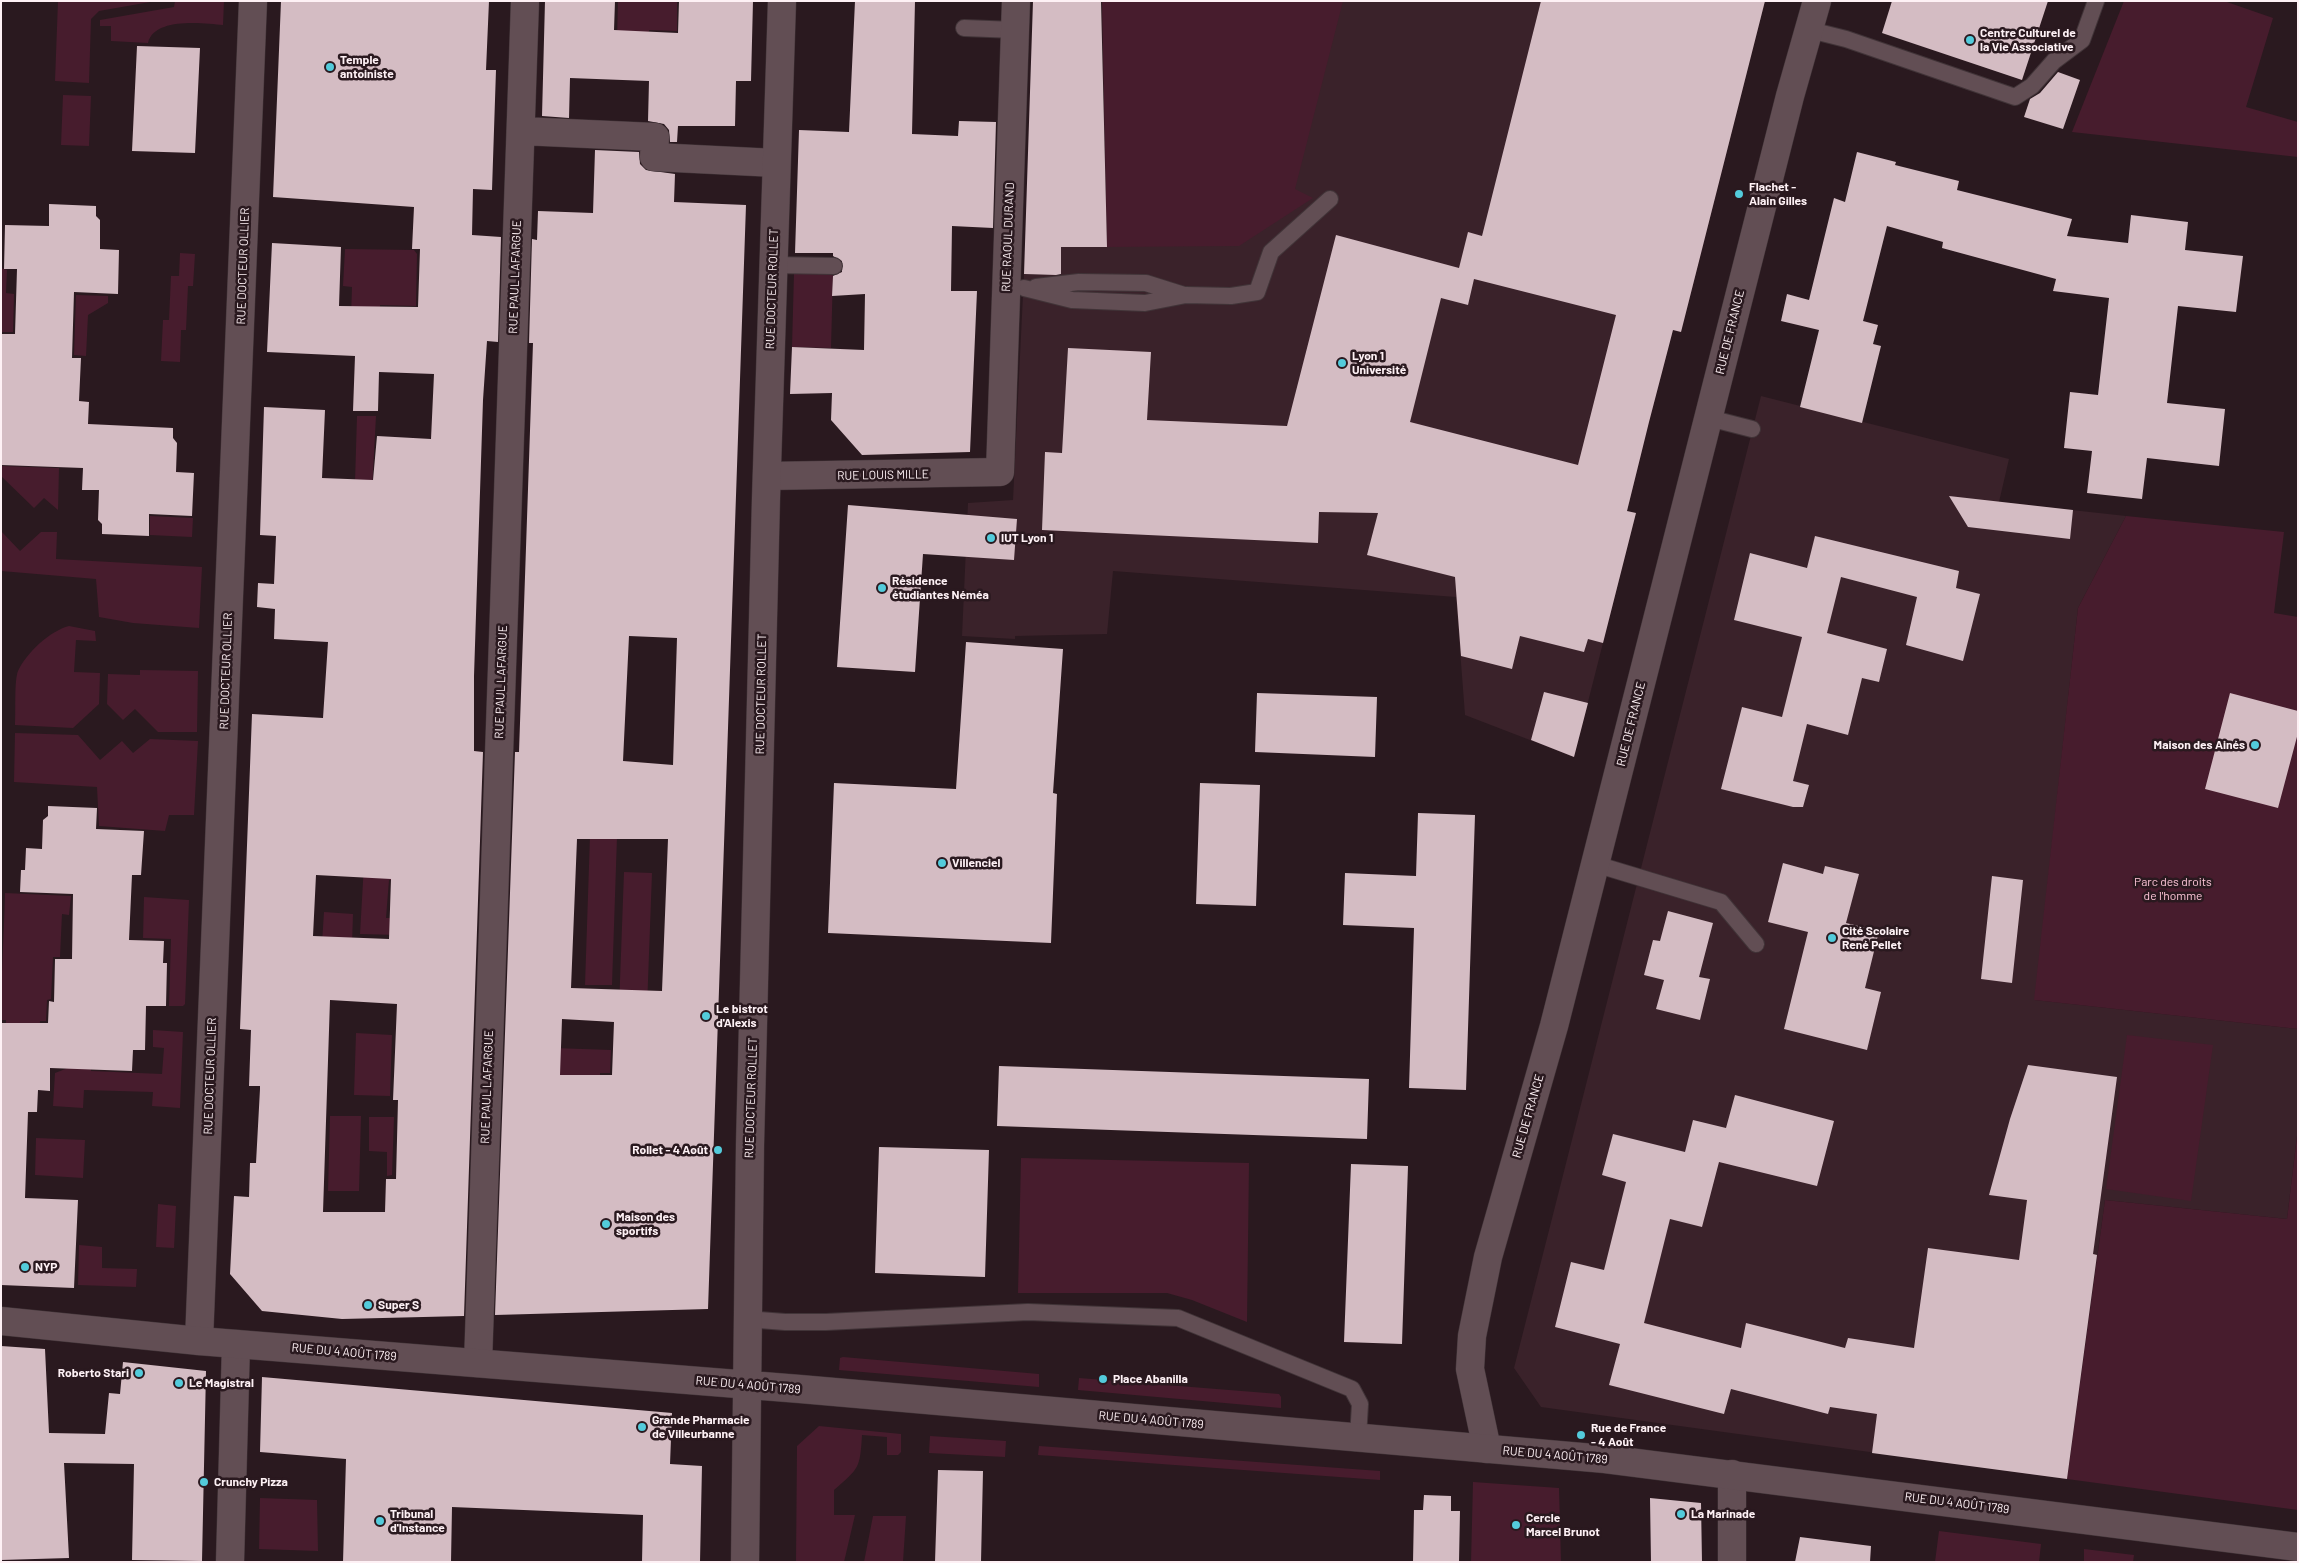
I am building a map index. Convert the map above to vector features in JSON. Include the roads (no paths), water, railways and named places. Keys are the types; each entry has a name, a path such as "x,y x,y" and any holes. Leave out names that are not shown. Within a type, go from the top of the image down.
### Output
{"street":[{"name":"RUE DOCTEUR OLLIER","path":"199,1341 253,1"},
{"name":"RUE PAUL LAFARGUE","path":"478,1363 525,1"},
{"name":"RUE DOCTEUR ROLLET","path":"745,1562 746,1319 767,476 782,1"},
{"name":"RUE RAOUL DURAND","path":"1000,472 1015,288 1016,1"},
{"name":"RUE DE FRANCE","path":"1487,1449 1470,1369 1472,1336 1488,1257 1554,1026 1790,96 1817,1"},
{"path":"521,131 655,137 654,157 776,163"},
{"name":"RUE LOUIS MILLE","path":"767,476 1000,472"},
{"name":"RUE DU 4 AOÛT 1789","path":"1,1321 199,1341 1605,1459 2298,1548"},
{"path":"230,1562 236,1344"},
{"path":"1732,1474 1732,1562"}],"lane":[{"path":"1810,30 1846,39 2015,97 2032,86 2054,61 2082,40 2096,1"},
{"path":"964,28 1015,30"},
{"path":"1015,288 1072,300 1145,303 1186,296 1231,296 1256,292 1271,252 1330,199"},
{"path":"773,265 834,266"},
{"path":"1709,418 1752,429"},
{"path":"1595,864 1721,902 1756,944"},
{"path":"746,1319 826,1322 1028,1312 1178,1318 1352,1389 1360,1404 1358,1438"}],"place":[{"name":"Centre Culturel de la Vie Associative","path":"1970,40"},
{"name":"Temple antoiniste","path":"330,67"},
{"name":"Flachet - Alain Gilles","path":"1739,194"},
{"name":"Lyon 1 Université","path":"1342,363"},
{"name":"IUT Lyon 1","path":"991,538"},
{"name":"Résidence étudiantes Néméa","path":"882,588"},
{"name":"Maison des Ainés","path":"2255,745"},
{"name":"Villenciel","path":"942,863"},
{"name":"Cité Scolaire René Pellet","path":"1832,938"},
{"name":"Le bistrot d'Alexis","path":"706,1016"},
{"name":"Rollet - 4 Août","path":"718,1150"},
{"name":"Maison des sportifs","path":"606,1224"},
{"name":"NYP","path":"25,1267"},
{"name":"Super S","path":"368,1305"},
{"name":"Roberto Stari","path":"139,1373"},
{"name":"Place Abanilla","path":"1103,1379"},
{"name":"Le Magistral","path":"179,1383"},
{"name":"Grande Pharmacie de Villeurbanne","path":"642,1427"},
{"name":"Rue de France - 4 Août","path":"1581,1435"},
{"name":"Crunchy Pizza","path":"204,1482"},
{"name":"La Marinade","path":"1681,1514"},
{"name":"Tribunal d'Instance","path":"380,1521"},
{"name":"Cercle Marcel Brunot","path":"1516,1525"}],"park label":[{"name":"Parc des droits de l'homme","path":"2173,889"}]}
